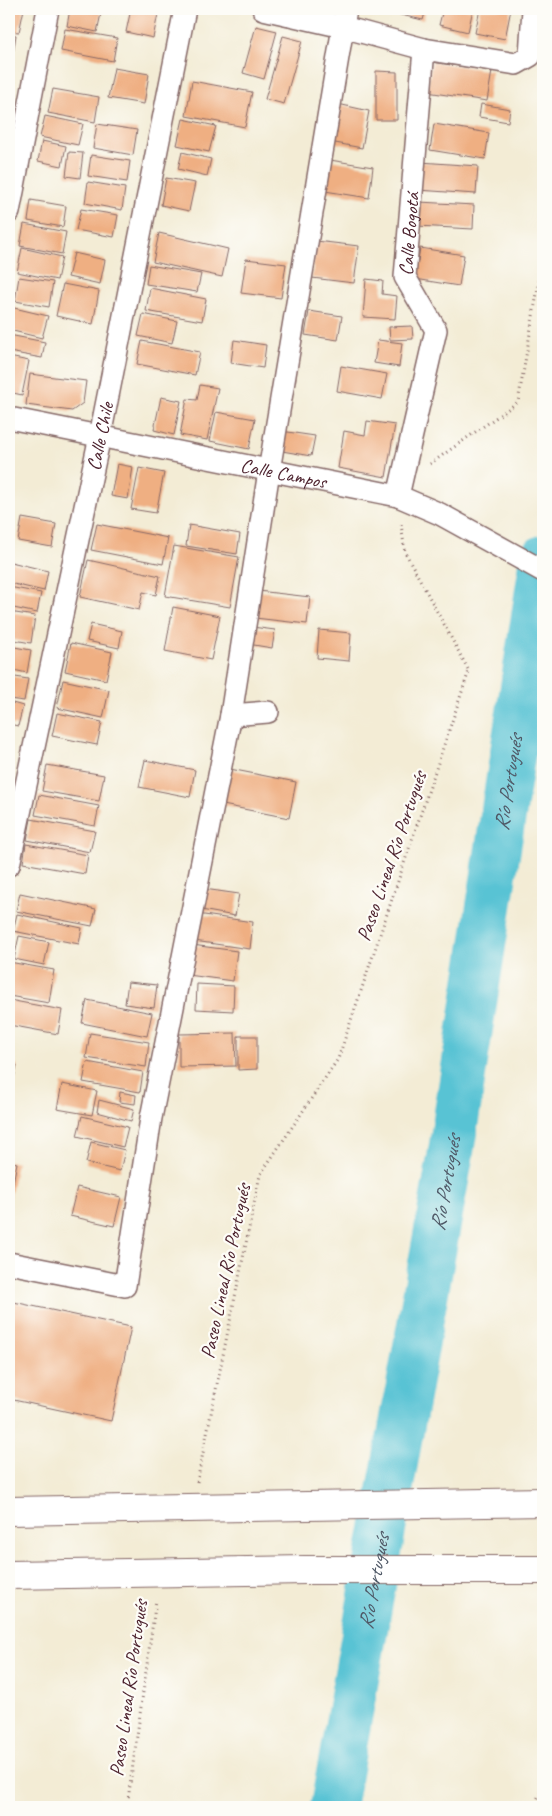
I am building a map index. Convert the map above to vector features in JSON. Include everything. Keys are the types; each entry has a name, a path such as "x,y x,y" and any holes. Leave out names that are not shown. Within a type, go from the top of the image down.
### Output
{"main road":[{"path":"9,1512 543,1502"},
{"path":"9,1575 304,1570 543,1570"}],"street":[{"path":"9,212 48,9"},
{"name":"Calle Chile","path":"9,865 100,436 185,9"},
{"path":"263,9 345,18 424,49 516,64 530,56 533,9"},
{"path":"9,1263 125,1286 151,1118 231,715 269,471 345,18"},
{"name":"Calle Bogotá","path":"398,496 436,330 406,277 424,49"},
{"name":"Calle Campos","path":"9,418 398,496 440,514 543,571"},
{"path":"231,715 268,712"}],"path":[{"path":"398,496 424,468 518,402 543,259"},
{"name":"Paseo Lineal Río Portugués","path":"192,1509 260,1175 338,1059 469,671 405,552 398,496"},
{"name":"Paseo Lineal Río Portugués","path":"127,1807 159,1573"},
{"path":"533,1807 543,1788"}],"building":[{"path":"9,9 24,9 19,32 9,31"},
{"path":"70,9 102,9 97,32 67,26"},
{"path":"131,9 159,9 153,38 126,32"},
{"path":"360,9 384,9 383,15"},
{"path":"393,9 426,9 423,20 392,13"},
{"path":"443,9 473,9 468,32 439,25"},
{"path":"480,9 511,9 505,39 475,33"},
{"path":"256,26 277,31 264,79 243,73"},
{"path":"65,29 117,38 113,61 61,51"},
{"path":"9,34 16,35 12,61 9,61"},
{"path":"283,36 302,41 284,104 265,99"},
{"path":"432,62 492,71 487,101 427,92"},
{"path":"114,68 149,74 144,104 108,98"},
{"path":"376,71 397,72 397,120 376,120"},
{"path":"192,81 252,92 245,127 186,116"},
{"path":"53,89 99,97 95,122 48,113"},
{"path":"338,104 369,111 362,148 330,142"},
{"path":"481,104 510,109 508,122 479,117"},
{"path":"45,116 83,124 78,145 40,137"},
{"path":"183,119 216,126 209,152 177,145"},
{"path":"97,124 137,130 133,155 93,148"},
{"path":"434,124 489,133 485,159 430,150"},
{"path":"42,141 66,146 62,166 38,161"},
{"path":"69,152 83,153 80,178 66,176"},
{"path":"182,152 211,159 207,176 178,169"},
{"path":"91,155 130,161 127,182 88,176"},
{"path":"330,160 373,167 369,198 325,191"},
{"path":"420,162 478,166 476,194 418,190"},
{"path":"166,178 195,183 189,211 161,205"},
{"path":"88,182 125,188 122,210 85,203"},
{"path":"31,200 66,206 63,227 28,221"},
{"path":"419,202 474,205 473,229 417,226"},
{"path":"81,209 118,215 114,237 76,230"},
{"path":"24,224 66,232 62,254 20,246"},
{"path":"159,233 228,249 222,277 153,262"},
{"path":"316,241 359,246 354,283 312,278"},
{"path":"22,248 62,257 57,280 17,272"},
{"path":"420,248 464,255 459,286 415,279"},
{"path":"74,253 105,260 100,284 68,277"},
{"path":"246,259 286,264 281,298 241,293"},
{"path":"149,265 201,274 197,292 146,284"},
{"path":"19,277 53,282 49,307 15,301"},
{"path":"366,279 383,281 382,294 397,296 395,319 363,317"},
{"path":"63,284 99,291 93,324 56,316"},
{"path":"150,288 206,299 202,321 146,311"},
{"path":"10,307 48,316 42,338 9,330"},
{"path":"309,311 342,316 338,340 305,335"},
{"path":"143,314 177,321 172,343 138,336"},
{"path":"412,326 413,339 390,340 389,327"},
{"path":"9,335 45,342 42,358 9,352"},
{"path":"234,340 266,345 263,368 231,363"},
{"path":"378,340 402,343 399,367 374,363"},
{"path":"142,341 200,352 195,375 137,364"},
{"path":"9,357 29,361 22,395 9,392"},
{"path":"341,366 387,374 382,399 337,391"},
{"path":"30,374 86,381 83,403 72,411 26,405"},
{"path":"200,385 218,388 207,440 180,435 187,399 197,400"},
{"path":"161,397 181,401 174,435 154,430"},
{"path":"216,412 255,419 249,449 210,441"},
{"path":"367,421 395,425 386,477 338,468 344,431 365,435"},
{"path":"281,431 315,436 311,456 282,451"},
{"path":"117,464 133,467 128,499 111,496"},
{"path":"139,468 164,473 156,513 131,509"},
{"path":"22,518 56,524 52,547 18,541"},
{"path":"97,524 168,538 163,564 91,550"},
{"path":"189,525 240,534 237,554 186,546"},
{"path":"174,546 239,557 230,607 165,596"},
{"path":"88,560 160,576 156,595 143,592 139,610 80,597"},
{"path":"11,562 48,571 44,591 9,583"},
{"path":"9,587 41,593 37,613 9,607"},
{"path":"258,591 310,597 307,624 255,618"},
{"path":"173,607 220,616 211,660 165,651"},
{"path":"9,612 35,616 31,643 9,639"},
{"path":"91,624 122,631 119,648 87,641"},
{"path":"252,627 275,630 272,648 248,644"},
{"path":"319,630 351,633 349,661 317,658"},
{"path":"71,643 112,652 106,680 65,671"},
{"path":"9,646 31,650 27,673 9,669"},
{"path":"9,676 28,679 24,701 9,699"},
{"path":"63,680 109,690 103,718 57,708"},
{"path":"9,702 23,706 18,726 9,724"},
{"path":"57,713 102,722 97,745 52,736"},
{"path":"145,760 195,770 190,797 139,787"},
{"path":"47,765 104,775 99,801 42,791"},
{"path":"230,769 296,782 289,818 223,805"},
{"path":"39,795 99,806 95,826 35,815"},
{"path":"31,819 95,831 90,852 27,840"},
{"path":"26,844 88,855 85,874 23,863"},
{"path":"204,889 239,894 235,916 201,910"},
{"path":"20,893 96,909 92,926 16,911"},
{"path":"17,914 82,928 79,944 13,931"},
{"path":"197,914 253,922 250,949 194,941"},
{"path":"19,936 49,942 44,965 14,959"},
{"path":"192,945 237,951 233,981 188,975"},
{"path":"9,962 54,970 49,1003 9,996"},
{"path":"128,982 157,985 154,1008 125,1004"},
{"path":"197,984 234,986 233,1011 196,1009"},
{"path":"9,1000 62,1010 58,1034 9,1025"},
{"path":"87,1000 152,1013 147,1036 82,1023"},
{"path":"90,1033 149,1042 146,1067 86,1058"},
{"path":"235,1033 236,1066 179,1067 179,1034"},
{"path":"238,1036 257,1036 257,1069 238,1070"},
{"path":"87,1062 143,1072 140,1092 83,1082"},
{"path":"9,1063 17,1065 11,1091 9,1090"},
{"path":"62,1084 97,1091 92,1115 57,1109"},
{"path":"120,1092 136,1095 135,1104 119,1102"},
{"path":"99,1100 134,1109 131,1121 97,1112"},
{"path":"82,1116 128,1127 123,1147 77,1136"},
{"path":"91,1142 125,1150 120,1171 86,1163"},
{"path":"9,1161 17,1163 10,1198 9,1198"},
{"path":"77,1187 121,1197 114,1226 70,1216"},
{"path":"9,1301 131,1327 111,1421 9,1399"}],"waterway":[{"name":"Río Portugués","path":"333,1807 450,1158 543,558"}]}
